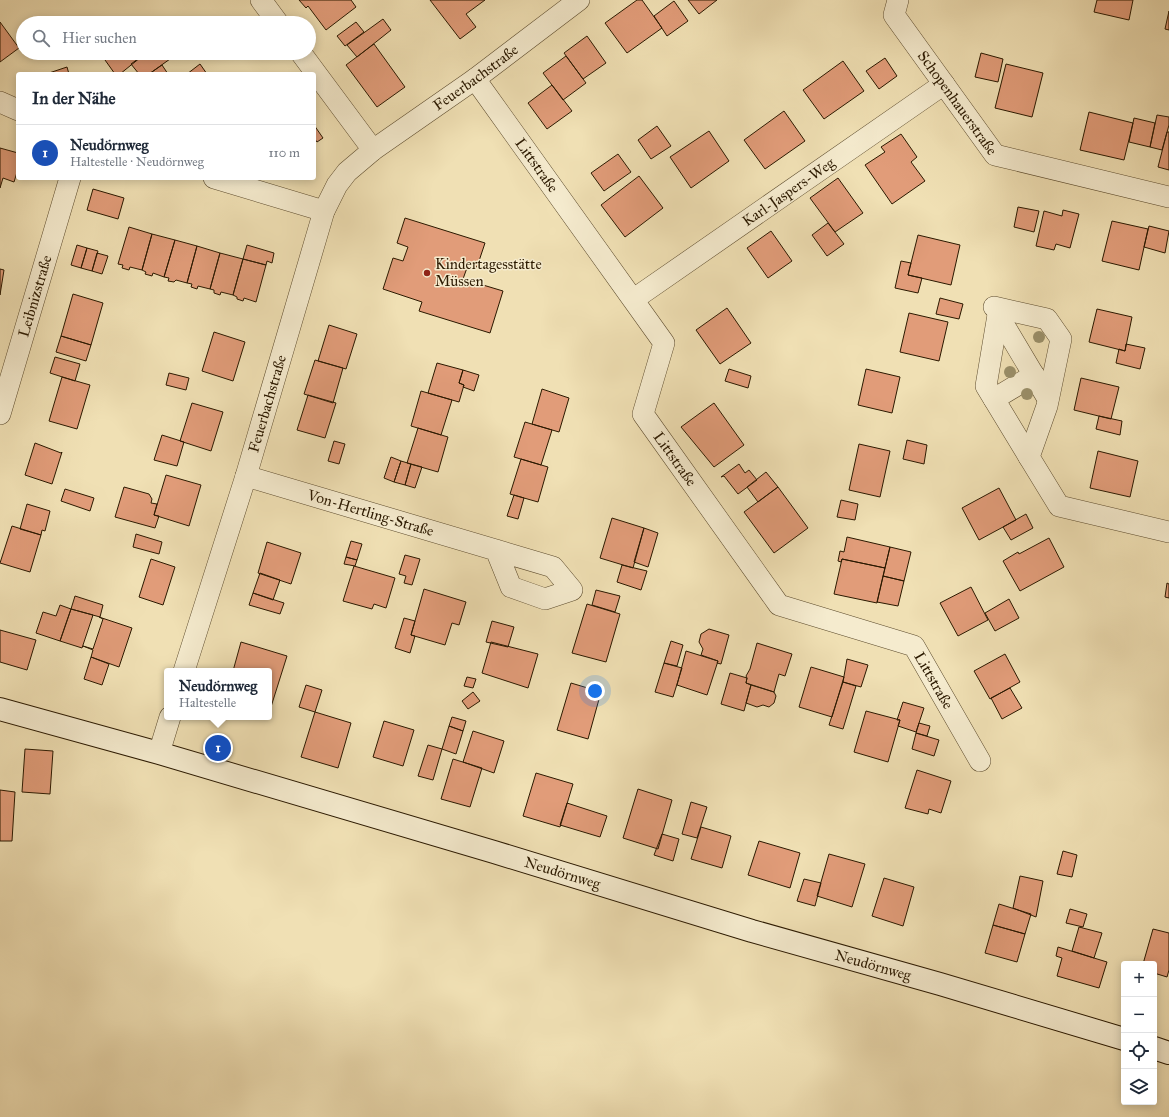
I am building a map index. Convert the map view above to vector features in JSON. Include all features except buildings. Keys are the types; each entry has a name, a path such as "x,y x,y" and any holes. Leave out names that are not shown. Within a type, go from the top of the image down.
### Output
{"street":[{"path":"261,0 273,16"},
{"name":"Schopenhauerstraße","path":"898,0 894,16 996,155 1169,197"},
{"name":"Feuerbachstraße","path":"185,668 246,476 324,211 338,185 347,172 374,150 475,79 577,1"},
{"path":"306,60 315,72"},
{"path":"316,73 374,150"},
{"name":"Littstraße","path":"475,79 664,343 643,414 779,605 914,646 980,762"},
{"name":"Karl-Jaspers-Weg","path":"634,300 944,84"},
{"path":"0,102 16,109"},
{"name":"Leibnizstraße","path":"0,414 69,180"},
{"path":"221,180 324,211"},
{"path":"997,310 1048,399"},
{"path":"997,310 1047,319 1061,339 1048,399 1029,457"},
{"path":"997,310 986,386 1059,506 1169,532"},
{"path":"994,399 1034,376"},
{"name":"Von-Hertling-Straße","path":"246,476 496,550"},
{"name":"Neudörnweg","path":"0,709 159,753 487,850 752,931 940,984 1121,1038"},
{"path":"159,753 169,720"},
{"path":"1157,1049 1169,1053"}],"place":[{"name":"Kindertagesstätte Müssen","path":"427,273"},
{"name":"Neudörnweg","path":"218,748"}]}
